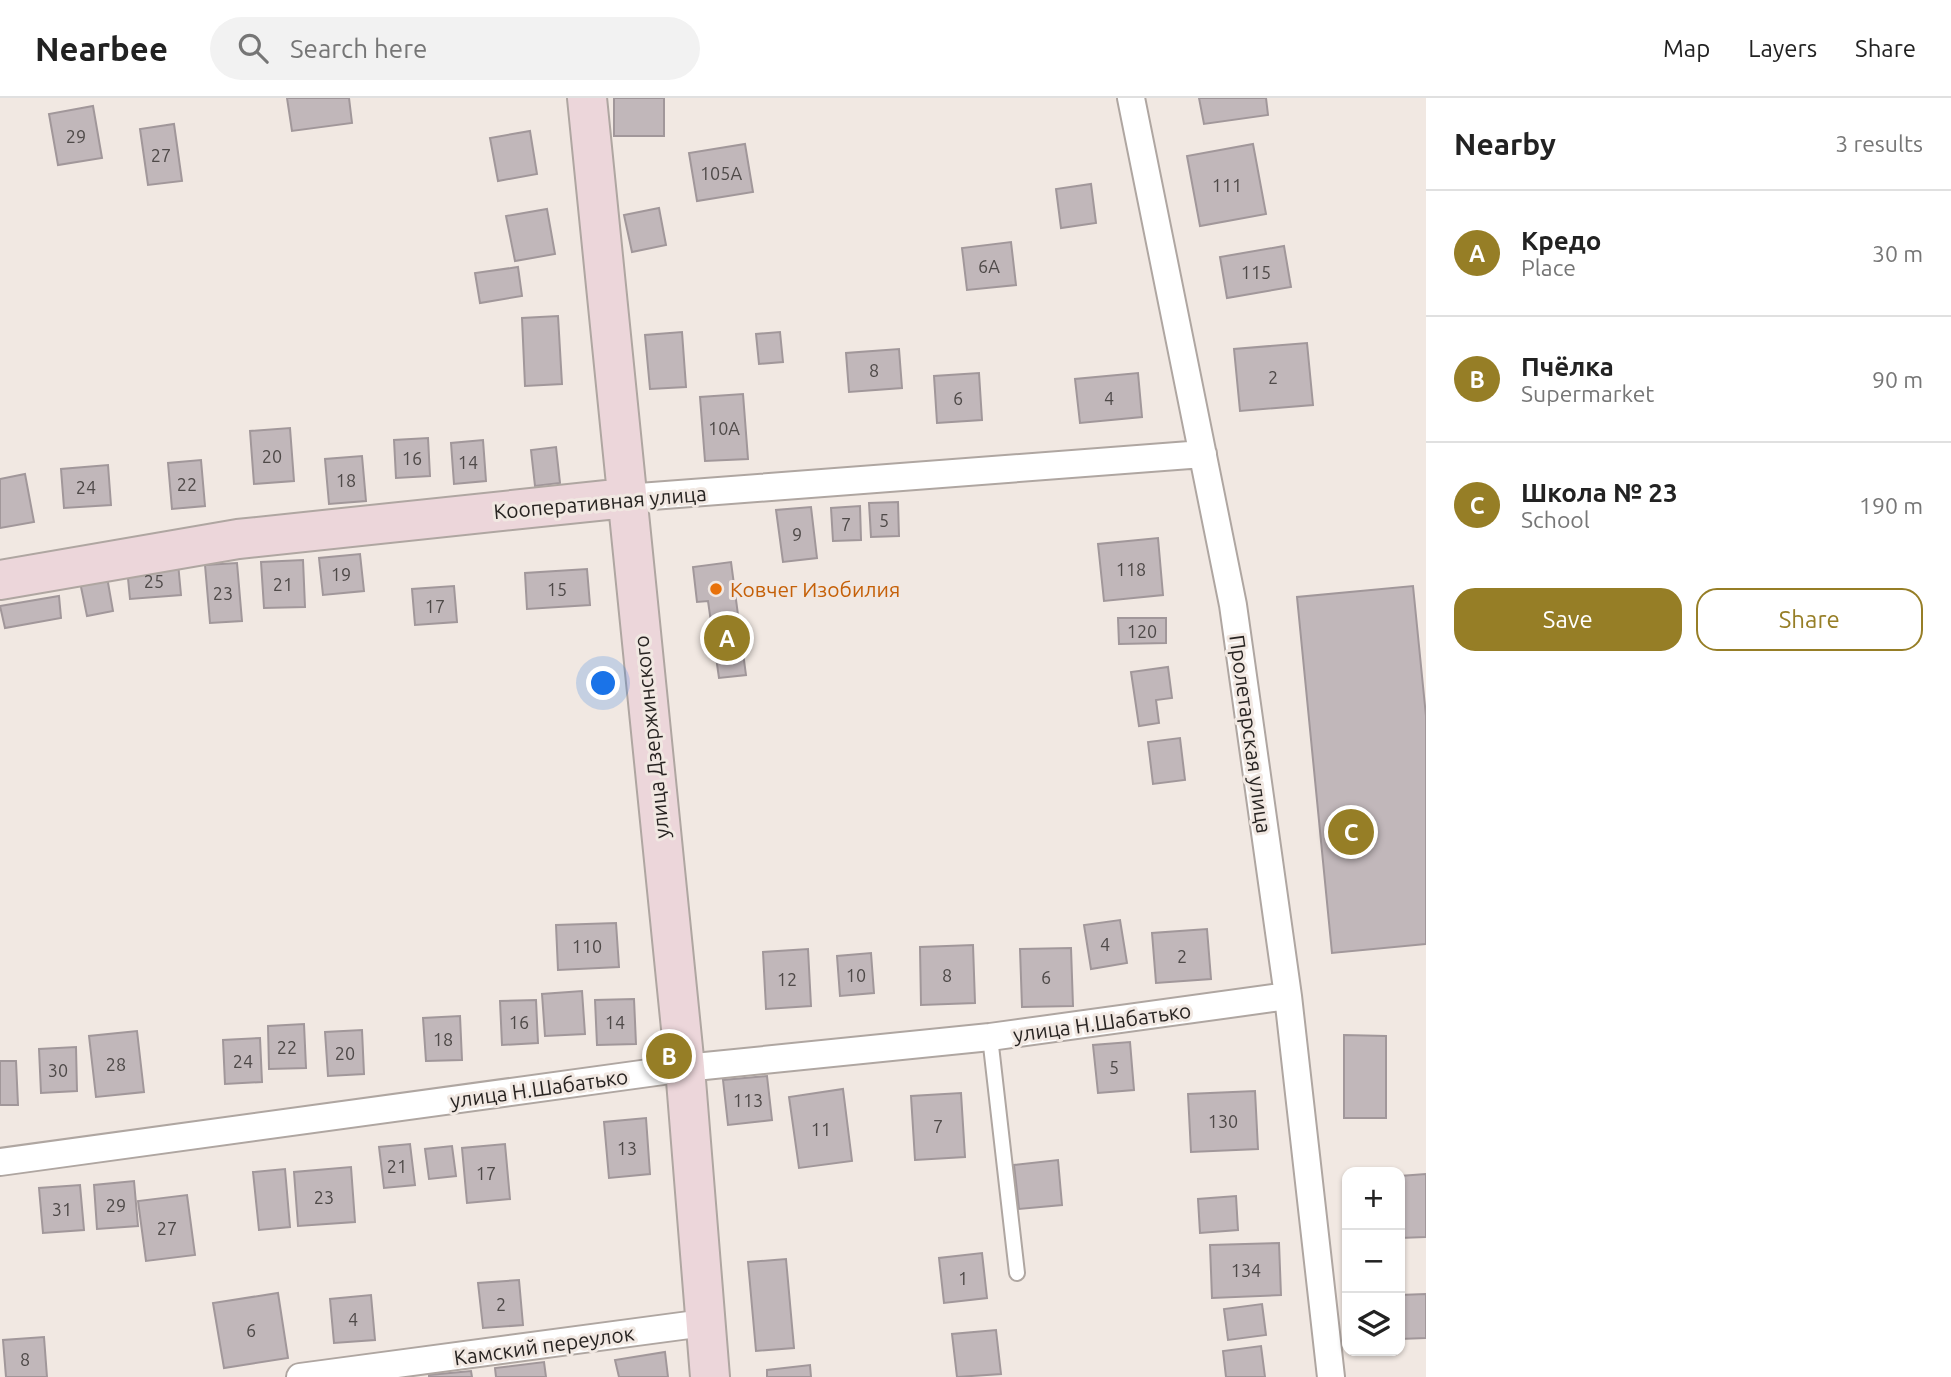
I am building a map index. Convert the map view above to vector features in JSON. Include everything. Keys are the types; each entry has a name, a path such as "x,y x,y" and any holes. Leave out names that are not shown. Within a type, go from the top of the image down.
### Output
{"street":[{"name":"улица Дзержинского","path":"587,98 685,1068 710,1377"},
{"name":"Пролетарская улица","path":"1131,98 1233,606 1288,996 1331,1377"},
{"name":"Кооперативная улица","path":"0,580 238,539 626,498 1203,454"},
{"name":"улица Н.Шабатько","path":"0,1162 685,1068 990,1037 1288,996"},
{"name":"Камский переулок","path":"300,1377 704,1324"}],"lane":[{"path":"990,1037 1017,1273"}],"building":[{"path":"287,98 349,98 352,123 292,131"},
{"path":"614,98 664,98 664,136 614,136"},
{"path":"1199,98 1266,98 1268,115 1204,124"},
{"path":"93,106 102,158 58,165 49,114"},
{"path":"174,124 182,181 148,185 140,129"},
{"path":"530,131 537,174 498,181 490,138"},
{"path":"745,144 753,192 697,201 689,153"},
{"path":"1253,144 1266,214 1200,226 1187,156"},
{"path":"1091,184 1096,223 1061,228 1056,189"},
{"path":"659,208 666,245 632,252 624,215"},
{"path":"547,209 555,254 515,261 506,216"},
{"path":"1011,242 1016,285 967,290 962,248"},
{"path":"1284,246 1291,287 1227,298 1220,257"},
{"path":"518,267 522,296 480,303 475,273"},
{"path":"558,316 562,384 525,386 522,318"},
{"path":"682,332 686,387 650,389 645,335"},
{"path":"780,332 783,362 759,364 756,334"},
{"path":"1307,343 1313,405 1240,411 1234,349"},
{"path":"899,349 902,388 849,392 846,353"},
{"path":"979,373 982,420 937,423 934,376"},
{"path":"1138,373 1142,417 1080,423 1075,379"},
{"path":"743,394 748,459 705,461 700,397"},
{"path":"290,428 294,481 254,484 250,431"},
{"path":"428,438 430,476 396,478 394,440"},
{"path":"483,440 486,481 454,484 451,443"},
{"path":"556,447 560,483 535,486 531,450"},
{"path":"362,456 366,501 329,504 325,459"},
{"path":"201,460 205,506 172,509 168,463"},
{"path":"108,465 111,505 64,508 61,469"},
{"path":"25,474 34,522 0,528 0,479"},
{"path":"898,502 899,536 871,537 869,503"},
{"path":"860,506 861,540 833,541 831,508"},
{"path":"811,507 817,558 783,562 776,510"},
{"path":"1158,538 1163,595 1104,601 1098,544"},
{"path":"360,554 364,591 323,595 319,558"},
{"path":"303,560 305,607 264,608 261,562"},
{"path":"731,562 746,675 719,678 708,601 697,602 693,567"},
{"path":"178,563 181,595 130,599 127,568"},
{"path":"237,563 242,621 210,623 205,565"},
{"path":"587,569 590,605 527,609 525,573"},
{"path":"107,577 113,611 87,616 80,582"},
{"path":"454,586 457,622 415,625 412,589"},
{"path":"1413,586 1426,716 1426,944 1332,953 1297,597"},
{"path":"59,596 61,618 5,628 0,606"},
{"path":"1118,618 1166,618 1166,643 1119,644"},
{"path":"1168,667 1172,698 1156,700 1159,723 1139,726 1131,672"},
{"path":"1180,738 1185,780 1153,784 1148,742"},
{"path":"1120,920 1127,963 1091,969 1084,925"},
{"path":"616,923 619,967 558,970 556,925"},
{"path":"1207,929 1211,979 1156,983 1152,933"},
{"path":"973,945 975,1003 921,1005 920,947"},
{"path":"1071,948 1073,1006 1022,1007 1020,949"},
{"path":"808,949 811,1006 766,1009 763,952"},
{"path":"871,953 874,993 840,996 837,956"},
{"path":"582,991 585,1034 545,1036 542,994"},
{"path":"634,999 636,1044 597,1045 595,1000"},
{"path":"536,1000 538,1043 502,1045 500,1001"},
{"path":"460,1016 462,1060 426,1061 423,1018"},
{"path":"304,1024 306,1068 269,1069 268,1026"},
{"path":"362,1030 364,1074 328,1076 325,1032"},
{"path":"137,1031 144,1092 96,1097 89,1036"},
{"path":"1344,1035 1386,1036 1386,1118 1344,1118"},
{"path":"260,1038 262,1082 225,1084 223,1040"},
{"path":"1130,1042 1134,1090 1098,1093 1093,1045"},
{"path":"76,1047 77,1091 41,1093 39,1049"},
{"path":"0,1061 16,1061 18,1105 0,1105"},
{"path":"767,1076 772,1120 728,1125 723,1080"},
{"path":"843,1089 852,1161 799,1168 789,1097"},
{"path":"1255,1091 1258,1149 1191,1152 1188,1094"},
{"path":"961,1093 965,1157 915,1160 911,1096"},
{"path":"646,1118 650,1174 609,1178 604,1122"},
{"path":"410,1144 415,1185 384,1188 379,1147"},
{"path":"505,1144 510,1199 467,1203 462,1148"},
{"path":"452,1146 456,1176 429,1179 425,1149"},
{"path":"1058,1160 1062,1205 1019,1209 1014,1165"},
{"path":"351,1167 355,1222 298,1226 294,1172"},
{"path":"285,1169 290,1227 259,1230 253,1172"},
{"path":"1426,1174 1426,1237 1405,1238 1405,1176"},
{"path":"134,1181 138,1226 97,1229 94,1185"},
{"path":"80,1185 84,1230 43,1233 39,1188"},
{"path":"187,1195 195,1255 146,1261 138,1201"},
{"path":"1236,1196 1238,1230 1200,1233 1198,1199"},
{"path":"1279,1243 1281,1295 1212,1298 1210,1245"},
{"path":"982,1253 987,1298 944,1303 939,1258"},
{"path":"786,1259 794,1348 756,1351 748,1262"},
{"path":"519,1280 523,1325 483,1328 478,1283"},
{"path":"278,1293 288,1358 224,1368 213,1303"},
{"path":"1426,1294 1426,1338 1405,1339 1405,1295"},
{"path":"371,1295 375,1340 334,1343 330,1299"},
{"path":"1262,1304 1266,1335 1228,1340 1224,1309"},
{"path":"996,1330 1001,1374 957,1377 952,1334"},
{"path":"44,1337 47,1377 6,1377 3,1340"},
{"path":"1261,1346 1265,1377 1226,1377 1223,1351"},
{"path":"665,1352 668,1377 619,1377 615,1360"},
{"path":"544,1362 546,1377 496,1377 495,1368"},
{"path":"810,1365 811,1377 767,1377 767,1370"},
{"path":"471,1371 472,1377 429,1377 429,1375"}],"place":[{"name":"Ковчег Изобилия","path":"716,589"},
{"name":"Кредо","path":"727,638"},
{"name":"Школа № 23","path":"1351,832"},
{"name":"Пчёлка","path":"669,1056"}]}
